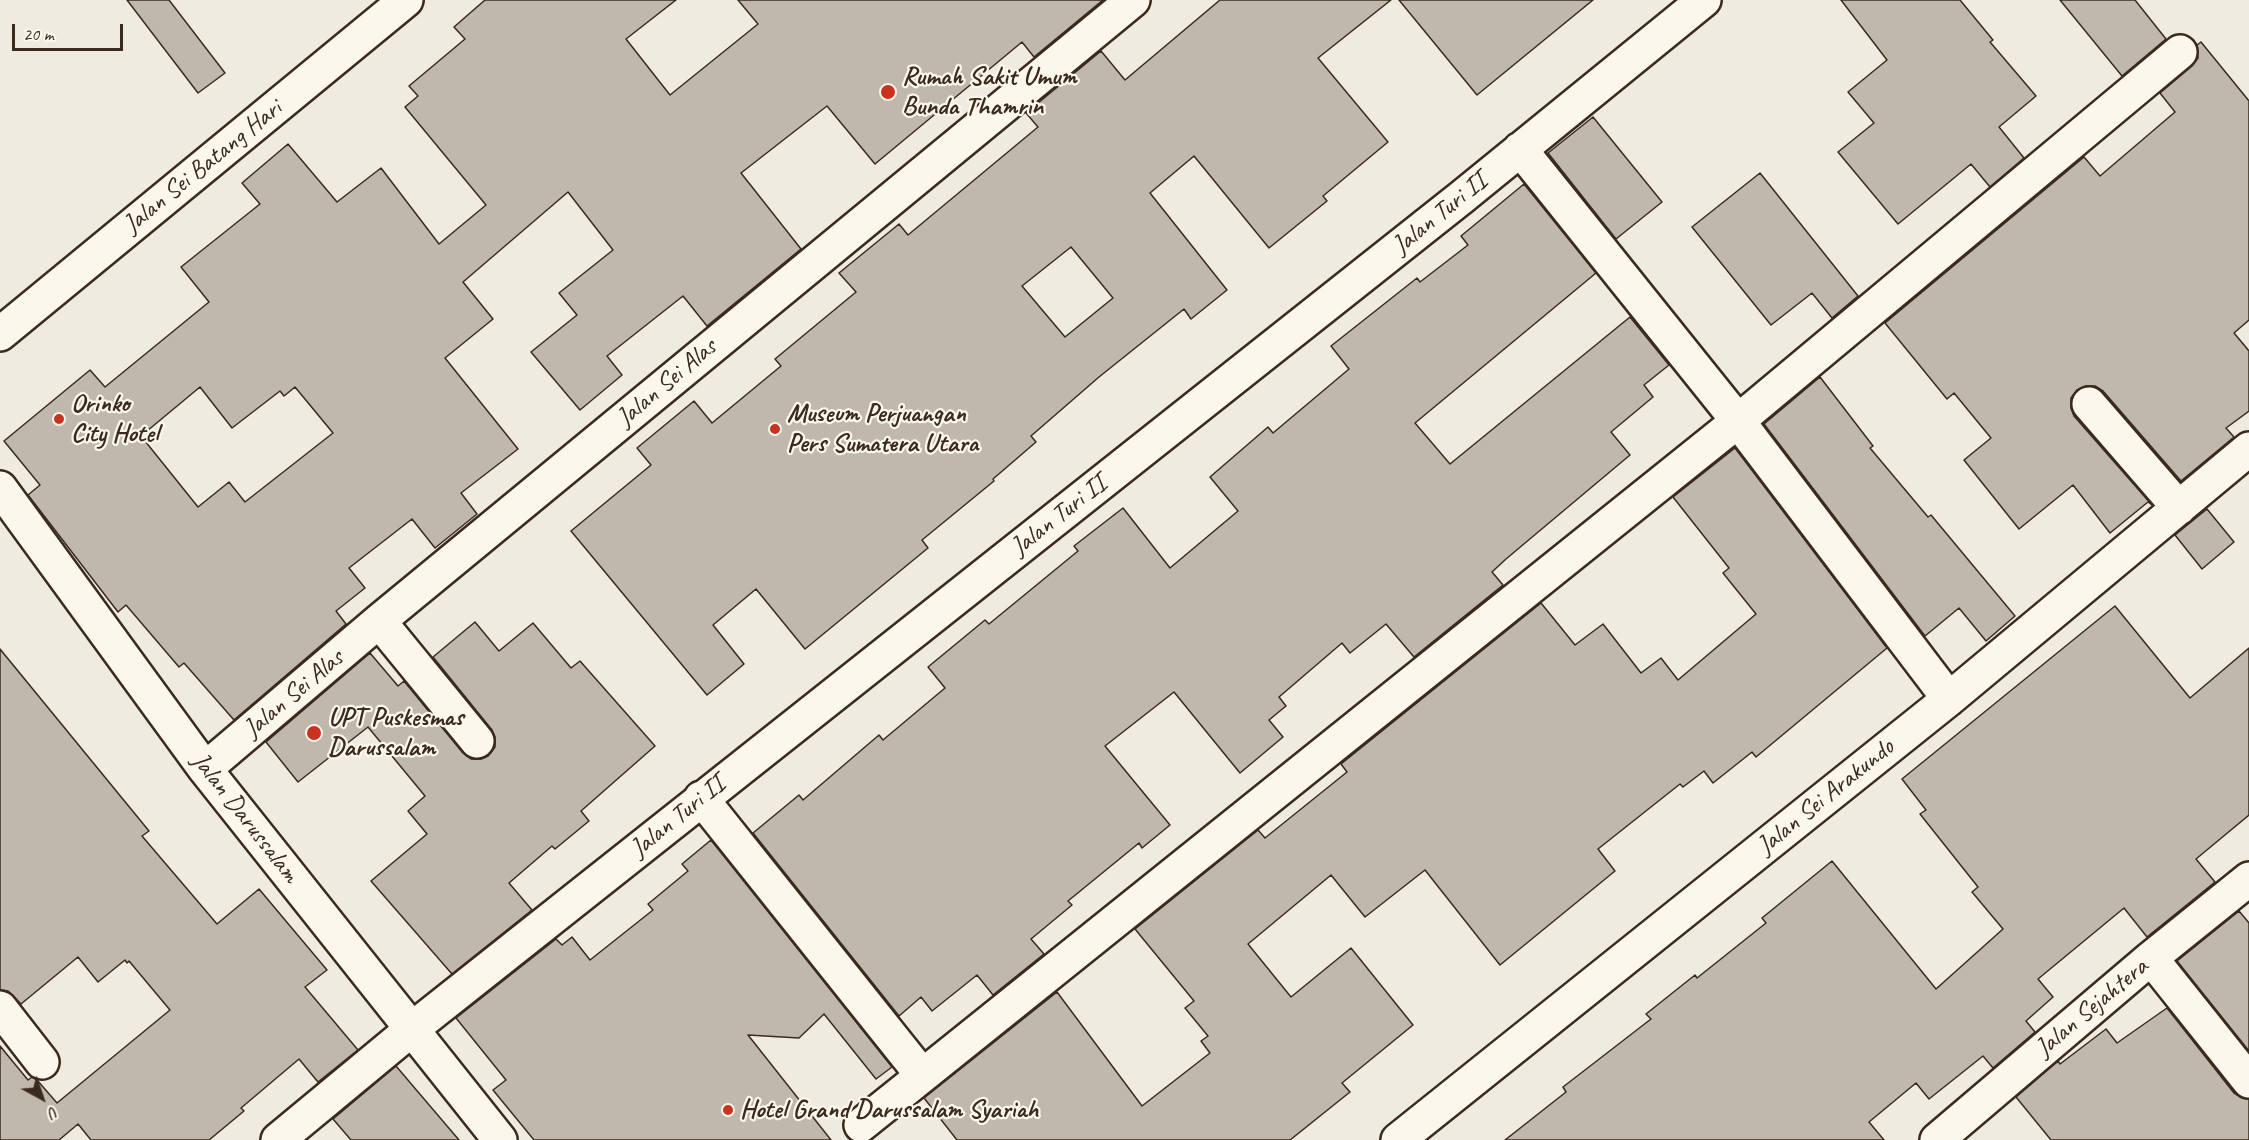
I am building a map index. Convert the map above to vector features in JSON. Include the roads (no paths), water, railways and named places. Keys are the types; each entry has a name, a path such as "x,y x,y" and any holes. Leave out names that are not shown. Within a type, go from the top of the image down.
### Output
{"street":[{"name":"Jalan Sei Batang Hari","path":"0,334 406,0"},
{"name":"Jalan Sei Alas","path":"205,769 379,621 1133,0"},
{"name":"Jalan Turi II","path":"278,1140 412,1029 1462,197 1704,0"},
{"path":"861,1125 1738,421 2180,52"},
{"path":"1520,148 1738,421 1949,699"},
{"path":"2089,404 2179,508"},
{"name":"Jalan Sei Arakundo","path":"1398,1140 1949,699 2249,449"},
{"name":"Jalan Darussalam","path":"0,488 205,769 500,1140"},
{"path":"379,621 477,741"},
{"path":"702,798 922,1075"},
{"name":"Jalan Sejahtera","path":"1937,1140 2151,958 2249,879"},
{"path":"2151,958 2249,1081"},
{"path":"0,1008 42,1062"}],"place":[{"name":"Rumah Sakit Umum Bunda Thamrin","path":"888,92"},
{"name":"Orinko City Hotel","path":"59,419"},
{"name":"Museum Perjuangan Pers Sumatera Utara","path":"775,429"},
{"name":"UPT Puskesmas Darussalam","path":"314,733"},
{"name":"Hotel Grand Darussalam Syariah","path":"728,1110"}]}
